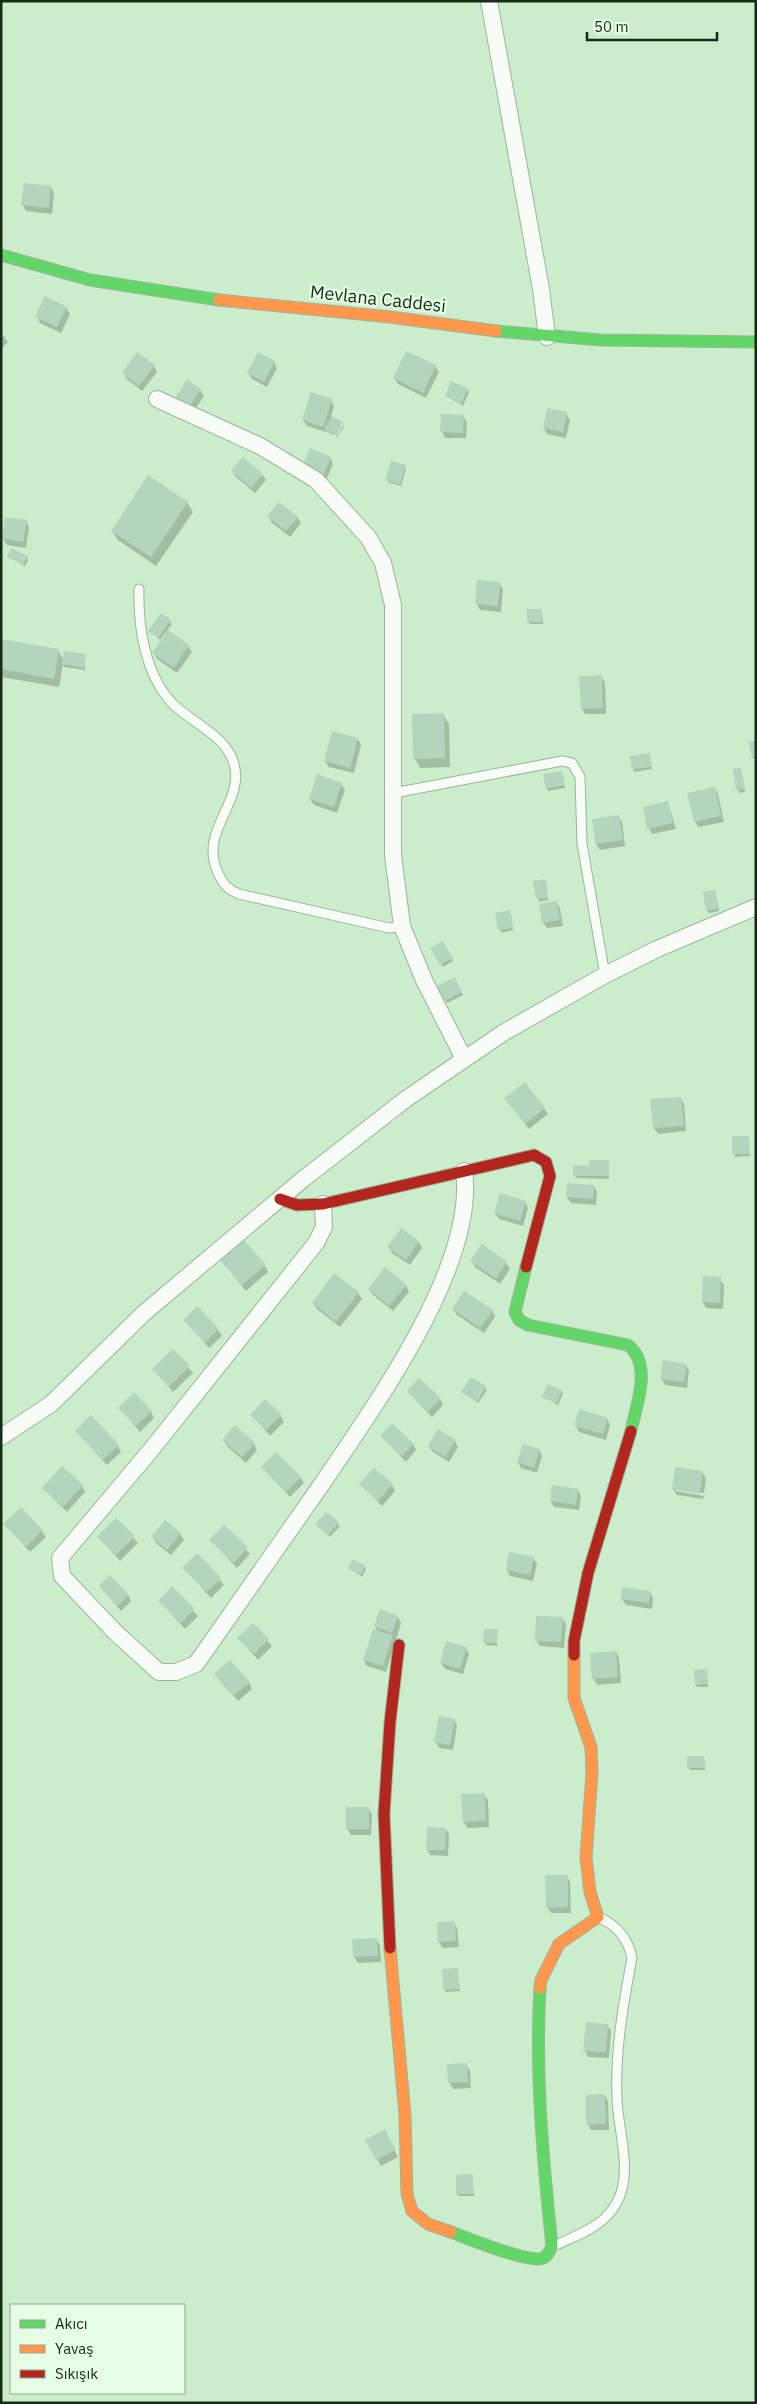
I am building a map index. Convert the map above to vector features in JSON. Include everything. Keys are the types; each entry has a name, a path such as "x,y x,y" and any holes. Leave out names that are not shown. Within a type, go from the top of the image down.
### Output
{"street":[{"path":"489,1 541,289 547,337"},
{"name":"Mevlana Caddesi","path":"1,255 64,275 189,296 397,317 547,337 621,343 756,342"},
{"path":"158,399 260,446 316,480 359,526 376,550 388,576 393,605 393,855 402,926 424,980 464,1059"},
{"path":"1,1437 51,1404 86,1372 124,1330 353,1139 464,1059 512,1028 605,975 666,945 756,907"},
{"path":"280,1199 297,1205 323,1204 534,1155 546,1162 550,1176 515,1312 517,1316 528,1325 628,1345 638,1356 642,1367 629,1443 608,1503 588,1574 574,1641 574,1698 591,1747 592,1773 586,1858 590,1892 598,1917 559,1944 541,1980 538,2025 541,2137 552,2246 548,2255 540,2259 508,2252 428,2224 416,2216 408,2203 405,2114 391,1971 384,1814 390,1722 399,1644"},
{"path":"323,1204 324,1227 316,1243 151,1450 60,1558 62,1576 115,1632 159,1672 176,1672 196,1664 310,1501 396,1372 429,1311 450,1259 464,1203 466,1186 464,1171"}],"lane":[{"path":"139,589 141,632 149,661 162,687 172,703 228,748 235,766 234,790 215,832 213,842 214,861 226,887 239,894 389,928 402,926"},
{"path":"394,793 562,761 572,763 580,777 582,844 605,975"},
{"path":"552,2246 597,2225 605,2219 617,2202 624,2180 617,2099 619,2025 632,1958 622,1933 615,1926 598,1917"}],"building":[{"path":"24,183 51,186 49,208 21,205"},
{"path":"45,296 67,307 57,327 35,317"},
{"path":"406,351 436,365 423,393 393,378"},
{"path":"137,352 155,365 139,386 122,373"},
{"path":"258,352 275,361 264,382 247,373"},
{"path":"187,379 201,389 188,409 174,400"},
{"path":"451,381 468,388 461,404 445,396"},
{"path":"311,392 332,399 323,427 302,420"},
{"path":"547,408 567,412 563,432 543,428"},
{"path":"441,414 464,415 463,433 440,432"},
{"path":"332,416 343,422 336,435 324,429"},
{"path":"310,448 331,457 322,478 301,469"},
{"path":"243,457 263,474 251,488 231,471"},
{"path":"391,461 406,465 400,484 385,480"},
{"path":"148,475 188,502 151,557 111,531"},
{"path":"279,502 298,517 286,531 267,516"},
{"path":"5,517 27,520 23,542 2,539"},
{"path":"11,548 28,556 23,564 7,557"},
{"path":"477,580 500,582 498,606 475,604"},
{"path":"527,609 542,609 542,622 527,622"},
{"path":"161,613 171,620 158,638 148,631"},
{"path":"168,630 189,645 174,668 152,653"},
{"path":"1,639 59,649 54,679 1,669"},
{"path":"64,651 86,654 84,668 62,664"},
{"path":"602,675 603,708 581,709 579,676"},
{"path":"444,713 445,758 413,759 412,714"},
{"path":"332,731 358,738 350,768 324,761"},
{"path":"756,741 756,759 752,759 749,742"},
{"path":"650,753 652,767 632,769 630,756"},
{"path":"741,768 745,789 736,790 733,769"},
{"path":"562,771 565,785 546,789 543,774"},
{"path":"317,774 342,783 334,807 309,799"},
{"path":"715,787 721,816 694,822 687,793"},
{"path":"668,801 673,823 647,829 643,807"},
{"path":"619,815 623,840 595,844 592,819"},
{"path":"545,879 548,898 536,899 533,881"},
{"path":"715,890 719,908 706,911 703,892"},
{"path":"557,901 560,920 542,923 539,904"},
{"path":"510,910 513,928 498,930 495,913"},
{"path":"443,941 453,958 440,965 430,948"},
{"path":"455,977 462,992 445,1001 437,986"},
{"path":"525,1082 545,1108 525,1124 504,1098"},
{"path":"681,1097 684,1126 653,1128 650,1099"},
{"path":"732,1136 749,1136 750,1154 732,1154"},
{"path":"589,1160 609,1160 608,1176 573,1176 573,1165 589,1166"},
{"path":"567,1183 594,1185 593,1199 566,1197"},
{"path":"500,1193 526,1201 520,1221 494,1213"},
{"path":"401,1228 419,1241 406,1260 387,1247"},
{"path":"243,1239 266,1265 242,1285 220,1260"},
{"path":"482,1244 507,1262 496,1279 470,1261"},
{"path":"385,1267 407,1285 389,1306 368,1289"},
{"path":"334,1273 359,1292 336,1322 312,1303"},
{"path":"703,1276 721,1277 720,1303 702,1302"},
{"path":"464,1291 493,1310 480,1328 452,1309"},
{"path":"197,1306 219,1329 205,1343 183,1320"},
{"path":"173,1349 190,1366 169,1387 152,1369"},
{"path":"663,1360 687,1364 684,1382 660,1379"},
{"path":"471,1377 486,1386 477,1402 461,1392"},
{"path":"419,1378 441,1398 428,1412 407,1391"},
{"path":"547,1384 562,1390 557,1403 542,1398"},
{"path":"134,1392 152,1411 136,1426 118,1408"},
{"path":"265,1399 282,1415 266,1430 250,1415"},
{"path":"579,1409 608,1418 603,1434 574,1426"},
{"path":"91,1415 119,1445 103,1460 75,1431"},
{"path":"392,1423 414,1444 402,1456 380,1436"},
{"path":"235,1425 255,1443 242,1457 222,1440"},
{"path":"438,1429 456,1440 445,1457 428,1446"},
{"path":"523,1444 540,1449 534,1468 517,1462"},
{"path":"276,1452 301,1477 286,1492 261,1467"},
{"path":"62,1466 83,1485 63,1507 42,1488"},
{"path":"675,1467 703,1471 700,1494 672,1489"},
{"path":"374,1468 393,1484 378,1501 359,1484"},
{"path":"552,1485 578,1489 576,1505 550,1501"},
{"path":"21,1507 43,1530 26,1547 3,1524"},
{"path":"326,1512 339,1522 328,1535 315,1525"},
{"path":"116,1518 135,1536 116,1555 97,1537"},
{"path":"165,1520 181,1533 167,1550 151,1537"},
{"path":"224,1525 248,1547 234,1563 209,1540"},
{"path":"509,1552 534,1557 530,1575 506,1570"},
{"path":"197,1553 221,1578 207,1592 182,1568"},
{"path":"353,1559 365,1566 360,1575 348,1568"},
{"path":"110,1575 129,1595 117,1606 99,1586"},
{"path":"172,1586 195,1609 181,1623 158,1601"},
{"path":"622,1587 651,1591 649,1603 621,1599"},
{"path":"380,1609 398,1616 392,1633 374,1626"},
{"path":"536,1616 563,1617 561,1642 535,1641"},
{"path":"253,1623 269,1639 254,1654 237,1638"},
{"path":"373,1629 393,1635 383,1666 363,1660"},
{"path":"484,1629 498,1629 497,1643 483,1643"},
{"path":"446,1641 467,1647 460,1669 440,1663"},
{"path":"616,1651 618,1677 592,1679 590,1653"},
{"path":"230,1660 250,1682 233,1696 214,1674"},
{"path":"707,1669 708,1684 695,1685 694,1670"},
{"path":"439,1716 455,1719 450,1745 434,1742"},
{"path":"687,1756 704,1756 705,1768 687,1768"},
{"path":"485,1793 486,1821 463,1822 461,1794"},
{"path":"346,1807 369,1807 369,1829 346,1829"},
{"path":"427,1827 446,1828 445,1850 426,1850"},
{"path":"545,1875 568,1875 568,1907 546,1908"},
{"path":"455,1921 456,1941 438,1942 437,1922"},
{"path":"377,1938 378,1956 353,1957 352,1939"},
{"path":"458,1968 459,1989 443,1990 442,1969"},
{"path":"586,2022 608,2024 606,2052 583,2051"},
{"path":"467,2063 468,2082 448,2083 447,2064"},
{"path":"605,2094 606,2124 586,2125 586,2095"},
{"path":"385,2129 396,2150 376,2160 365,2140"},
{"path":"473,2174 473,2194 456,2194 456,2175"}],"traffic: fast":[{"path":"1,255 90,280 219,300"},
{"path":"496,331 601,340 756,342"},
{"path":"526,1267 515,1312 519,1320 528,1325 628,1345 636,1353 640,1363 641,1386 631,1431"},
{"path":"451,2232 519,2256 530,2258 544,2258 552,2246 539,2085 540,1988"}],"traffic: slow":[{"path":"219,300 390,317 496,331"},
{"path":"540,1988 541,1980 559,1944 598,1917 590,1892 586,1857 592,1773 591,1747 574,1698 574,1655"},
{"path":"390,1948 405,2115 407,2194 412,2211 428,2224 451,2232"}],"traffic: jam":[{"path":"280,1199 297,1205 323,1204 534,1155 546,1162 550,1176 526,1267"},
{"path":"574,1655 574,1641 588,1573 631,1431"},
{"path":"390,1948 384,1814 390,1722 399,1645"}]}
